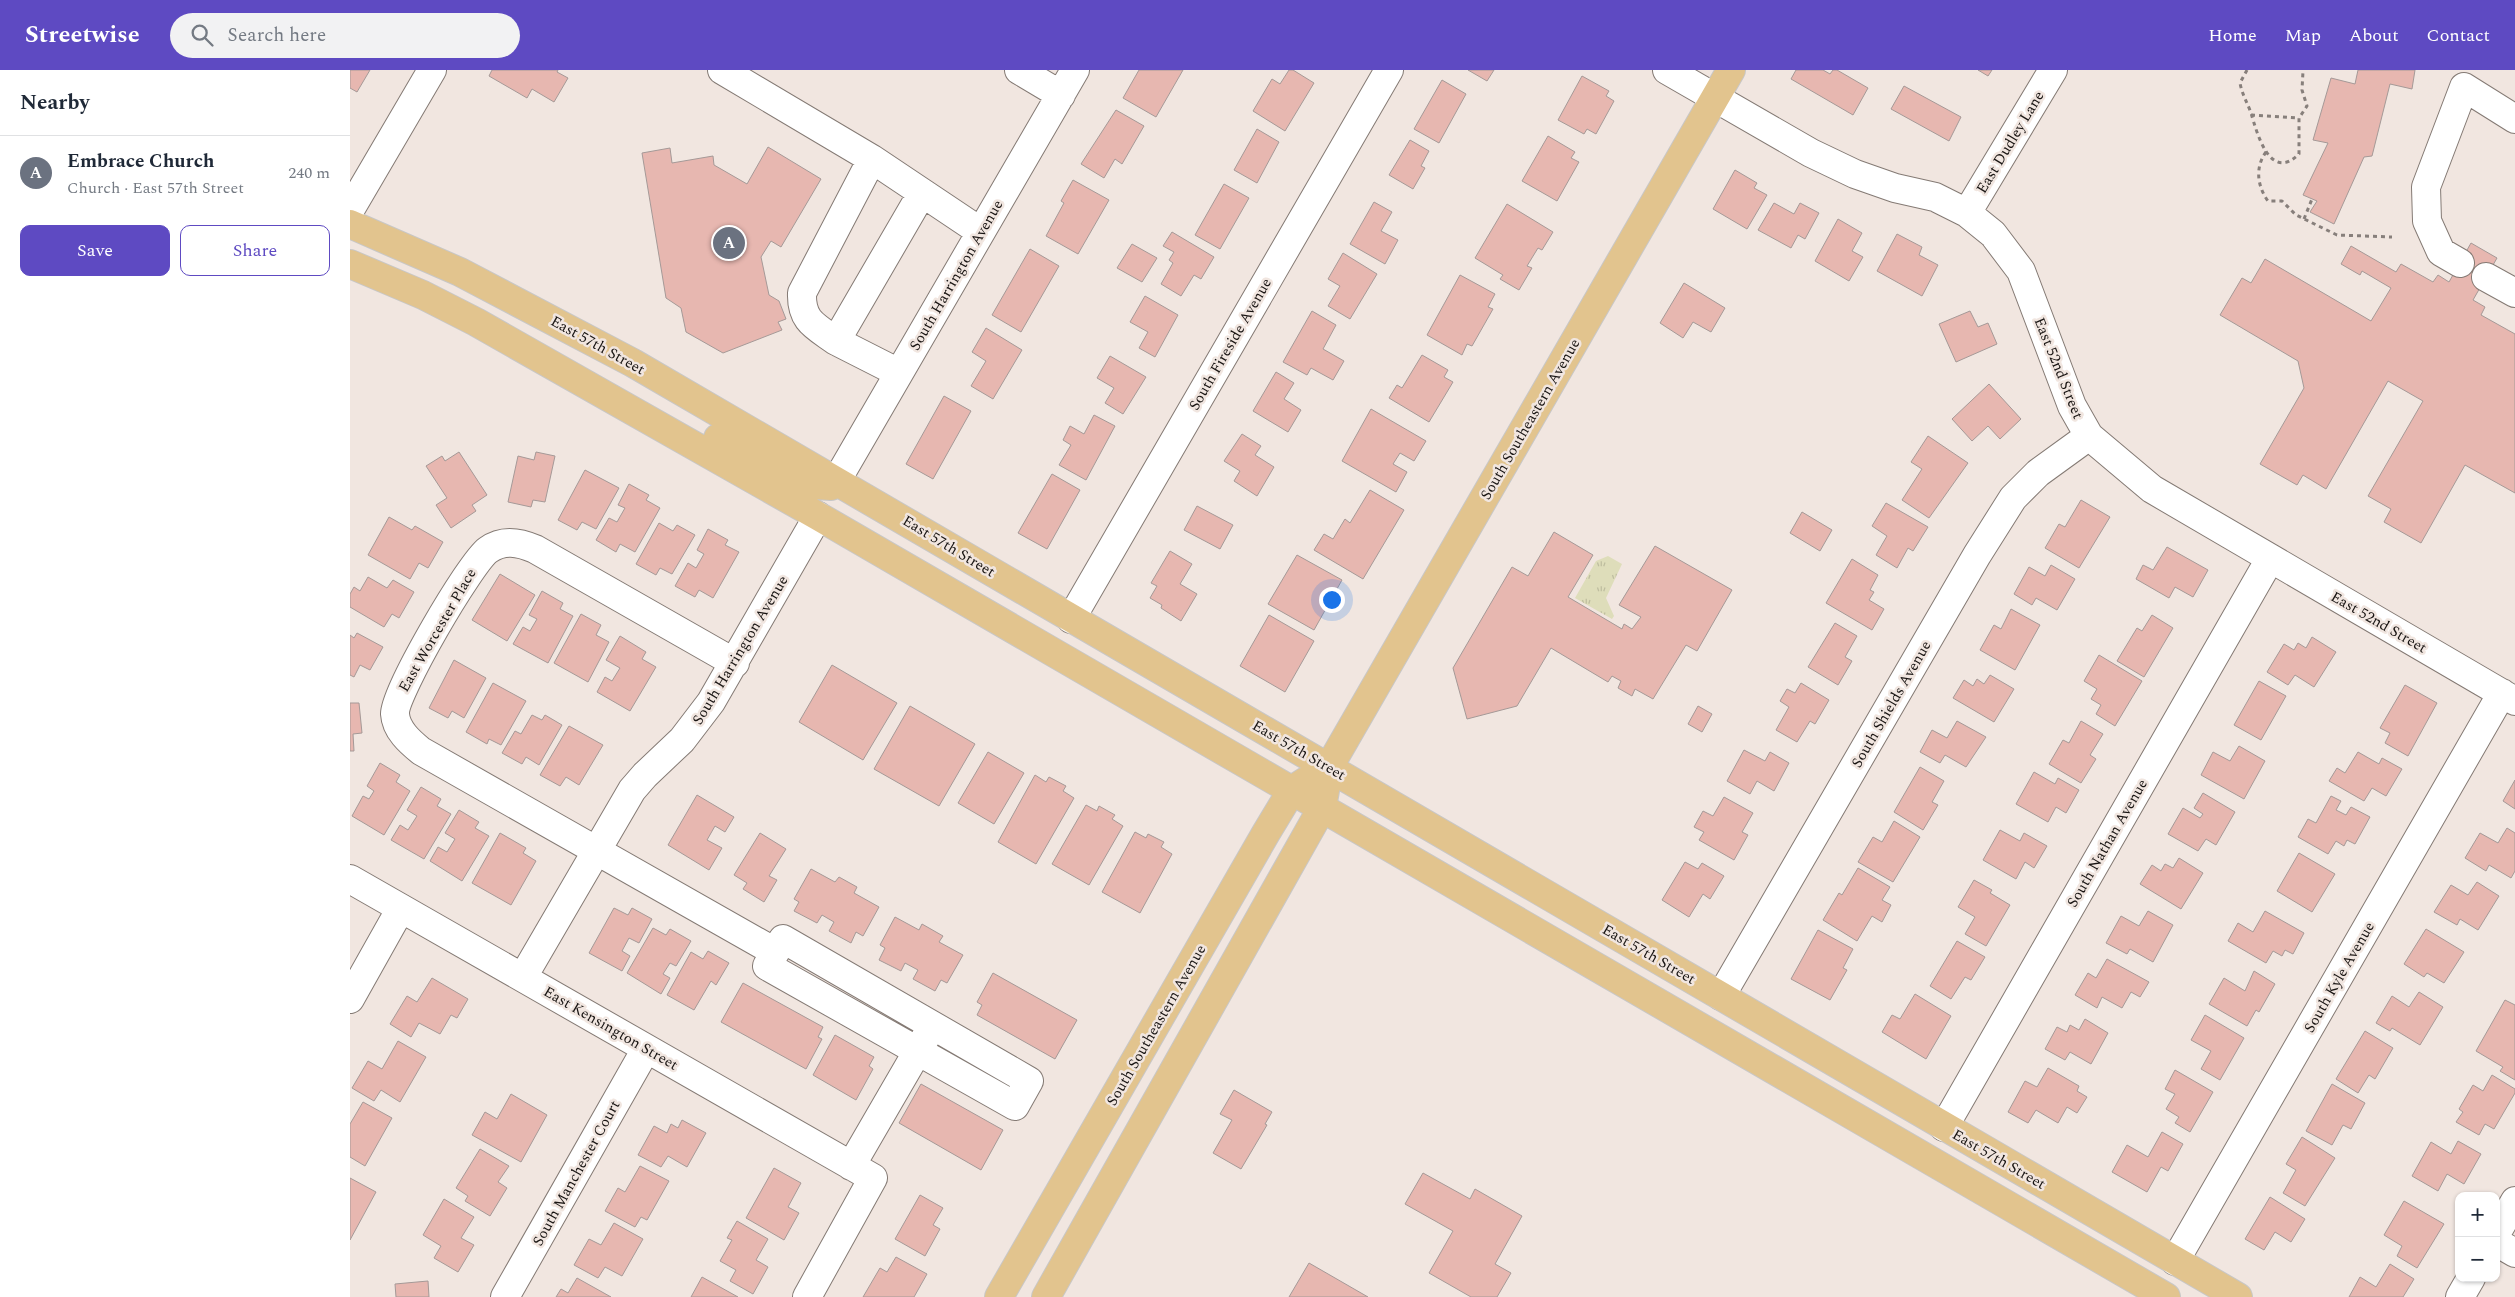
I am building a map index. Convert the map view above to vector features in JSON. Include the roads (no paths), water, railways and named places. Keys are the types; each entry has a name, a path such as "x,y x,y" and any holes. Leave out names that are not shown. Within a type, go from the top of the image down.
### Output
{"main road":[{"name":"South Southeastern Avenue","path":"1046,1297 1322,808 1329,767 1731,70"},
{"name":"East 57th Street","path":"350,224 398,243 547,316 837,480 1072,619 2238,1297"},
{"path":"350,264 423,295 467,317 818,516 2166,1297"},
{"path":"598,391 708,433 803,482 826,487 832,486 837,480"},
{"name":"South Southeastern Avenue","path":"1000,1297 1292,790 1329,767"}],"street":[{"path":"350,210 432,70"},
{"path":"722,70 872,159 981,232"},
{"path":"1019,70 1061,95"},
{"name":"South Harrington Avenue","path":"837,480 1075,70"},
{"name":"South Fireside Avenue","path":"1072,619 1389,70"},
{"name":"East 52nd Street","path":"1667,70 1810,153 1855,174 1895,188 1934,197 1967,213 1993,234 2021,271 2072,406 2088,436 2152,489 2509,697"},
{"name":"East Dudley Lane","path":"1967,213 2053,70"},
{"path":"2460,263 2441,252 2427,221 2426,187 2462,79 2515,119"},
{"path":"872,159 802,293 802,307 808,321 836,341 899,374"},
{"path":"836,341 922,193"},
{"path":"2486,277 2515,293"},
{"name":"South Shields Avenue","path":"1721,996 1977,555 2013,498 2038,473 2088,436"},
{"name":"South Harrington Avenue","path":"523,977 632,790 695,726 734,663 818,516"},
{"name":"East Worcester Place","path":"734,663 521,543 508,542 497,545 477,560 402,689 395,715 410,742 421,751 765,946"},
{"name":"South Nathan Avenue","path":"1944,1127 2270,559"},
{"name":"South Kyle Avenue","path":"2175,1261 2509,697"},
{"name":"East Kensington Street","path":"350,879 862,1172"},
{"path":"350,999 401,908"},
{"path":"783,939 933,1025 1029,1081 1015,1106 767,966 765,946 783,939"},
{"path":"807,1297 918,1051 933,1025"},
{"name":"South Manchester Court","path":"505,1297 646,1049"},
{"path":"2500,1227 2515,1201"},
{"path":"2500,1244 2515,1253"},
{"path":"2460,1297 2469,1282"}],"place":[{"name":"Embrace Church","path":"729,243"}]}
